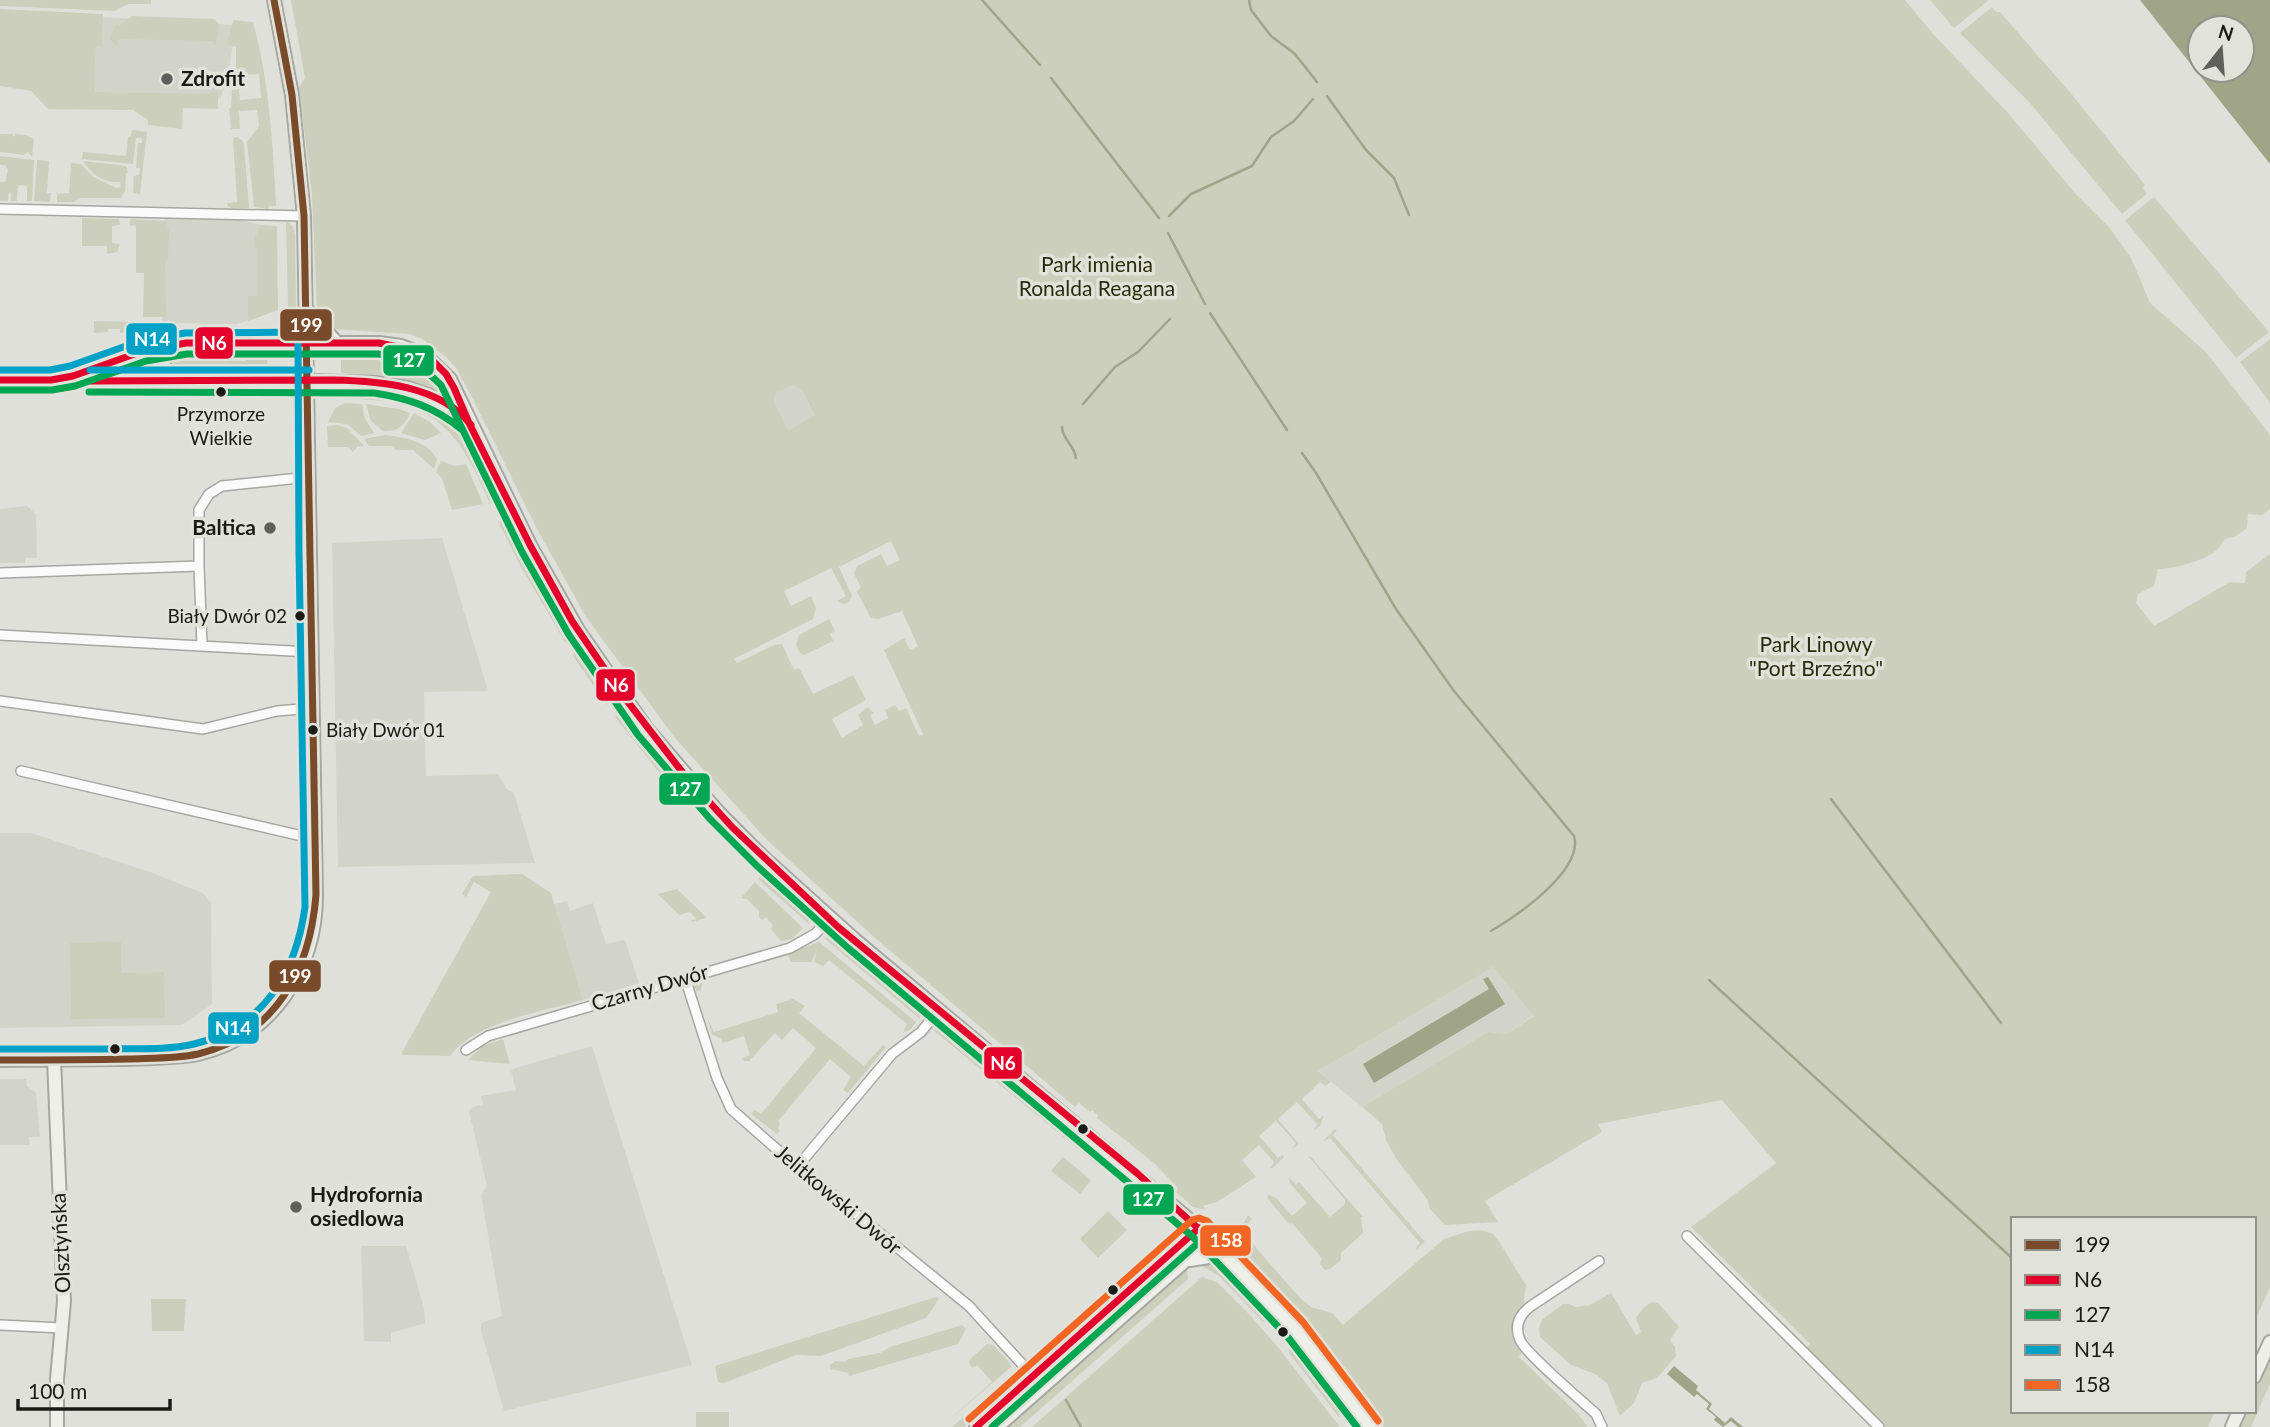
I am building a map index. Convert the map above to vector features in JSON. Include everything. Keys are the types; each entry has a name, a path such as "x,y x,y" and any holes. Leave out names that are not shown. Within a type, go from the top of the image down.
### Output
{"main road":[{"path":"0,1060 183,1056 212,1049 243,1035 264,1020 281,1002 301,970 313,933 316,882 304,216 292,96 274,0"},
{"path":"307,310 337,342"},
{"path":"51,380 73,376 143,351 186,343 337,342 401,346 425,355 450,379 543,570 578,630 661,746 718,812 830,918 1199,1228 1295,1329 1370,1427"},
{"path":"163,381 167,346"},
{"path":"0,380 374,383 408,388 435,399 468,420"},
{"name":"Olsztyńska","path":"54,1059 63,1276 57,1427"},
{"path":"976,1427 1199,1228"},
{"path":"997,1427 1210,1239"},
{"path":"1185,1261 1202,1256 1231,1260"},
{"path":"2256,1373 2270,1342"}],"street":[{"path":"0,209 304,216"},
{"path":"202,646 199,510 209,494 222,486 309,477"},
{"path":"0,573 199,566"},
{"path":"0,635 311,652"},
{"path":"0,701 203,729 277,711 312,708"},
{"path":"21,771 315,839"},
{"name":"Czarny Dwór","path":"466,1050 473,1043 488,1036 790,948 815,934 830,918"},
{"name":"Jelitkowski Dwór","path":"685,978 725,1099 741,1118 969,1306 1033,1376 1038,1391"},
{"path":"798,1166 892,1054 921,1032 939,1011"},
{"path":"1688,1236 1879,1427"},
{"path":"1599,1261 1523,1312 1517,1324 1523,1345 1595,1414 1602,1427"},
{"path":"0,1325 62,1328"}],"shaded area":[{"path":"2140,0 2270,0 2270,164 2207,84 2256,84 2256,14 2186,14 2186,58"},
{"path":"103,17 236,25 227,82 221,96 214,105 95,93 96,45 102,45"},
{"path":"165,219 241,220 261,225 261,316 237,324 162,323"},
{"path":"794,385 803,391 814,416 788,431 774,400 776,391"},
{"path":"27,506 36,514 37,558 25,558 25,563 0,563 0,509"},
{"path":"442,538 488,691 424,692 426,776 498,774 507,789 514,793 535,863 338,867 332,543"},
{"path":"0,833 31,833 150,872 203,893 211,903 212,1004 182,1025 0,1028"},
{"path":"567,901 570,911 593,903 606,944 625,940 639,983 583,1000 554,904"},
{"path":"1493,967 1534,1015 1507,1034 1488,1032 1362,1107 1318,1071"},
{"path":"1488,977 1505,1004 1374,1083 1363,1064 1489,989 1483,979"},
{"path":"592,1046 692,1365 504,1411 481,1331 481,1323 502,1316 481,1195 487,1186 469,1112 471,1108 483,1104 481,1096 516,1090 511,1071 515,1068"},
{"path":"0,1079 26,1079 27,1086 36,1093 40,1137 29,1137 30,1145 0,1145"},
{"path":"361,1246 406,1246 424,1308 425,1323 391,1333 391,1342 364,1341"},
{"path":"1674,1366 1698,1386 1696,1390 1712,1404 1709,1409 1725,1423 1731,1417 1743,1427 1738,1427 1731,1421 1723,1427 1714,1420 1716,1417 1706,1409 1709,1404 1697,1394 1694,1397 1667,1374"}],"green space":[{"path":"0,0 151,0 151,4 128,4 115,11 0,6"},
{"path":"291,0 1905,0 1934,35 2009,114 2074,192 2110,228 2131,258 2150,303 2206,352 2270,435 2270,509 2262,515 2248,514 2247,528 2236,536 2225,539 2213,553 2181,566 2158,569 2154,586 2138,594 2136,603 2154,626 2230,582 2245,583 2246,572 2270,554 2270,1287 2256,1318 2256,1217 2011,1217 2011,1413 2214,1413 2208,1427 1885,1427 1807,1348 1810,1344 1691,1227 1776,1163 1722,1100 1598,1124 1602,1132 1485,1201 1498,1222 1445,1225 1430,1209 1427,1199 1397,1160 1386,1140 1382,1124 1362,1107 1488,1032 1507,1034 1534,1016 1493,967 1318,1071 1331,1082 1325,1086 1320,1082 1302,1099 1319,1119 1324,1115 1320,1126 1314,1130 1317,1124 1297,1102 1278,1119 1299,1144 1292,1149 1296,1143 1276,1121 1259,1136 1278,1158 1282,1155 1284,1157 1270,1168 1274,1162 1259,1145 1242,1160 1256,1177 1217,1202 1203,1206 1206,1210 1193,1207 1176,1192 1178,1188 1154,1163 1097,1118 1098,1115 1079,1103 1075,1107 874,937 766,839 675,738 586,617 535,525 473,399 456,368 445,356 422,339 409,334 332,329 317,312 312,195 299,88 305,78","holes":["794,385 803,391 814,415 788,431 774,400 776,392","891,541 900,560 887,566 881,554 857,566 854,574 861,587 857,592 871,618 878,619 902,611 918,646 910,650 904,638 884,650 923,734 919,736 906,708 899,711 895,705 885,710 888,718 875,725 870,715 874,713 868,707 858,715 863,725 842,738 832,719 866,700 853,675 813,694 799,668 794,670 782,644 774,645 737,663 734,659 813,619 816,608 811,596 791,606 784,591 831,568 846,596 837,601 848,603 852,596 839,567"]},
{"path":"1930,0 1989,0 1954,28"},
{"path":"1992,7 1996,12 2000,12 2069,91 2145,185 2143,188 2147,194 2122,214 2030,103 1960,33"},
{"path":"0,9 103,14 102,46 96,46 95,92 210,94 211,91 218,91 218,109 183,108 182,129 148,125 148,120 133,110 48,109 31,91 0,86"},
{"path":"132,16 215,19 219,25 216,44 214,45 213,41 118,39 118,46 115,45 110,38 116,24 119,26"},
{"path":"233,20 253,22 263,66 272,135 276,203 276,206 269,206 268,209 254,207 247,142 259,126 257,110 239,111 240,129 231,129 229,108 232,90 239,89 240,100 261,98 259,74 238,75 239,84 232,81 236,75 228,74 228,68 236,67 236,47 227,44"},
{"path":"132,130 147,132 140,194 133,193 134,176 139,175 140,168 136,168 138,143 142,143 142,138 136,138 133,164 82,159 83,152 126,156 128,137 131,136"},
{"path":"0,134 12,134 15,137 15,134 26,135 34,139 32,157 28,152 23,155 0,152"},
{"path":"237,137 244,145 249,208 231,208 227,205 237,202 233,138"},
{"path":"0,156 34,160 32,201 27,201 27,186 18,185 17,201 11,201 9,192 8,201 0,201 0,182 5,182 8,170 5,165 0,165"},
{"path":"37,160 49,161 47,193 51,193 50,202 34,201"},
{"path":"83,161 126,166 128,173 121,198 79,198 74,202 57,202 57,194 69,193 71,163 81,164 92,176 116,188 121,187 120,182 99,177"},
{"path":"2154,197 2269,332 2236,358 2125,220"},
{"path":"82,218 119,219 120,225 112,226 112,243 120,244 117,252 107,254 107,246 82,246"},
{"path":"131,219 166,221 169,231 168,260 165,261 166,317 143,317 144,273 136,273 136,226 129,225"},
{"path":"286,221 293,227 295,236 296,307 288,308"},
{"path":"261,225 277,226 278,310 248,321 248,296 257,296 257,248 254,248 255,237"},
{"path":"94,321 140,322 140,331 120,333 120,329 108,329 108,332 94,333"},
{"path":"2270,339 2270,403 2240,362"},
{"path":"267,348 267,375 264,375 264,371 191,371 190,375 183,375 175,373 169,365 174,361 245,361"},
{"path":"341,349 393,352 422,362 435,371 446,384 455,401 452,402 427,387 413,383 341,373"},
{"path":"363,388 411,395 441,411 454,422 476,449 492,479 497,495 490,504 464,452 442,425 410,407 342,395 348,390"},
{"path":"345,403 362,404 365,419 374,433 361,436 347,424 328,422 335,408"},
{"path":"366,404 410,413 400,427 383,431 371,421"},
{"path":"414,413 430,422 441,433 425,440 401,433"},
{"path":"327,426 347,428 364,446 358,446 353,452 348,447 328,447"},
{"path":"386,435 407,439 428,448 437,459 434,469 413,450 369,446 364,439"},
{"path":"441,461 455,466 466,464 483,504 452,510 442,478 436,472"},
{"path":"498,521 507,524 516,533 575,641 569,644 565,642"},
{"path":"829,619 835,631 830,634 833,641 804,655 800,653 796,645 799,635"},
{"path":"578,648 582,649 607,684 610,698 607,705 573,656"},
{"path":"623,712 643,730 657,758 662,776 615,717"},
{"path":"304,865 306,912 299,951 281,987 249,1021 247,1018 279,984 296,949 303,911"},
{"path":"765,869 800,901 805,908 809,924 758,879"},
{"path":"522,874 551,893 583,1000 493,1026 461,1044 450,1056 401,1054 491,892 474,882 466,897 462,894 473,876"},
{"path":"755,882 803,928 792,939 781,941 771,929 773,926 766,917 762,920 759,911 747,899 741,898"},
{"path":"677,889 705,918 690,921 696,919 690,912 679,915 658,894"},
{"path":"824,938 843,940 911,997 919,1008 920,1019"},
{"path":"121,942 121,973 164,972 165,1018 71,1019 70,943"},
{"path":"819,942 916,1022 911,1029 903,1033 907,1024 829,960 823,966 814,962 818,946 812,962 791,962 788,955 703,980 701,990 694,988 695,982 702,979"},
{"path":"793,999 805,1006 799,1013 864,1066 883,1045 886,1047 848,1093 843,1090 851,1077 830,1059 778,1121 780,1131 777,1134 751,1114 755,1110 761,1114 816,1048 793,1028 782,1040 775,1033 749,1061 744,1061 743,1058 750,1055 744,1036 723,1043 712,1034 707,1017 714,1032 778,1012 776,1004"},
{"path":"944,1029 957,1034 1082,1135 1105,1159 1100,1167 933,1030"},
{"path":"503,1039 510,1064 468,1060 482,1046"},
{"path":"1337,1130 1333,1135 1425,1242 1417,1249 1420,1243 1330,1138 1323,1141"},
{"path":"1310,1156 1363,1217 1363,1233 1341,1253 1341,1260 1325,1270 1320,1264 1322,1259 1319,1255 1267,1198 1269,1195 1276,1198 1292,1216 1307,1203 1290,1183 1289,1177 1296,1185 1299,1182 1330,1217 1345,1204 1345,1200"},
{"path":"1063,1157 1091,1180 1080,1194 1051,1171"},
{"path":"1108,1211 1127,1230 1098,1258 1080,1239"},
{"path":"1248,1215 1252,1219 1248,1224 1248,1235 1257,1249 1301,1299 1311,1307 1332,1313 1343,1325 1444,1239 1469,1231 1481,1230 1493,1234 1526,1285 1524,1303 1515,1314 1512,1326 1514,1338 1523,1351 1519,1357 1588,1427 1384,1427 1330,1349 1323,1347 1297,1312 1243,1252 1238,1241 1244,1239 1242,1226"},
{"path":"1210,1262 1229,1270 1237,1277 1271,1320 1263,1322 1219,1276 1198,1264"},
{"path":"1187,1269 1188,1279 1020,1427 1007,1427"},
{"path":"1202,1277 1217,1282 1247,1312 1340,1427 1032,1427"},
{"path":"1611,1293 1636,1335 1641,1332 1636,1318 1645,1306 1654,1302 1658,1303 1679,1327 1670,1340 1675,1347 1676,1356 1657,1378 1642,1383 1634,1403 1620,1416 1607,1383 1595,1374 1571,1365 1540,1337 1539,1328 1542,1320 1563,1304 1576,1307 1590,1305"},
{"path":"936,1297 939,1299 926,1318 821,1356 796,1355 724,1383 718,1382 715,1366"},
{"path":"151,1299 186,1299 184,1331 152,1331"},
{"path":"962,1325 966,1329 958,1344 849,1376 848,1373 831,1369 830,1365 835,1361 845,1362 848,1359 880,1353 890,1347"},
{"path":"1290,1342 1311,1360 1348,1408 1339,1417 1289,1353"},
{"path":"987,1344 993,1345 1011,1367 941,1427 992,1382 977,1365 972,1368 969,1363"},
{"path":"2270,1350 2270,1384 2251,1427 2236,1427 2242,1413 2256,1413 2256,1381"},
{"path":"1019,1368 1017,1381 964,1427 952,1427"},
{"path":"696,1412 729,1412 729,1427 696,1427"}],"waterway":[{"path":"982,0 1040,65"},
{"path":"1249,0 1251,10 1271,36 1295,54 1317,82"},
{"path":"1051,78 1159,218"},
{"path":"1327,96 1366,150 1394,178 1409,215"},
{"path":"1169,216 1191,194 1252,166 1271,137 1294,121 1313,99"},
{"path":"1168,233 1205,304"},
{"path":"1210,313 1287,430"},
{"path":"1083,404 1115,367 1138,352 1170,319"},
{"path":"1062,427 1076,458"},
{"path":"1302,453 1396,609 1454,691 1574,836 1574,849 1569,863 1559,877 1516,915 1491,931"},
{"path":"1831,799 2001,1023"},
{"path":"839,941 910,1001"},
{"path":"1709,980 2011,1257"},
{"path":"952,1037 1029,1099"},
{"path":"1046,1113 1102,1161"},
{"path":"1315,1372 1344,1410"},
{"path":"1066,1400 1081,1427"},
{"path":"1351,1420 1356,1427"}],"transit line":[{"name":"199","path":"0,1060 172,1058 198,1054 225,1045 248,1032 268,1015 284,996 306,949 316,895 304,216 292,95 274,0"},
{"name":"N14","path":"0,370 50,370 70,366 140,341 185,333 308,332"},
{"name":"N14","path":"0,1049 160,1048 194,1044 218,1036 257,1011 272,994 294,954 305,907 298,342"},
{"name":"N6","path":"0,380 51,380 73,376 143,351 186,343 379,343 412,350 434,362 446,374 454,388 530,545 572,621 621,693 683,773 732,827 838,927 1138,1174 1210,1239"},
{"name":"127","path":"0,390 52,390 75,386 146,361 187,354 378,354 399,357 419,366 441,385 522,552 569,635 638,735 710,819 757,866 848,948 1192,1236 1287,1336 1357,1427"},
{"name":"N14","path":"90,370 309,370"},
{"name":"N6","path":"91,381 333,380 389,384 426,393 443,401 471,425"},
{"name":"127","path":"89,392 374,393 420,405 461,429"},
{"name":"158","path":"969,1419 1192,1220 1199,1218 1207,1221 1303,1322 1378,1421"},
{"name":"N6","path":"976,1427 1199,1228"},
{"name":"127","path":"992,1427 1206,1236"}],"place":[{"name":"Zdrofit","path":"167,79"},
{"name":"Przymorze Wielkie","path":"221,392"},
{"name":"Baltica","path":"270,528"},
{"name":"Biały Dwór 02","path":"300,616"},
{"name":"Biały Dwór 01","path":"313,730"},
{"name":"Hydrofornia osiedlowa","path":"296,1207"}],"park label":[{"name":"Park imienia Ronalda Reagana","path":"1097,277"},
{"name":"Park Linowy \"Port Brzeźno\"","path":"1816,657"}]}
